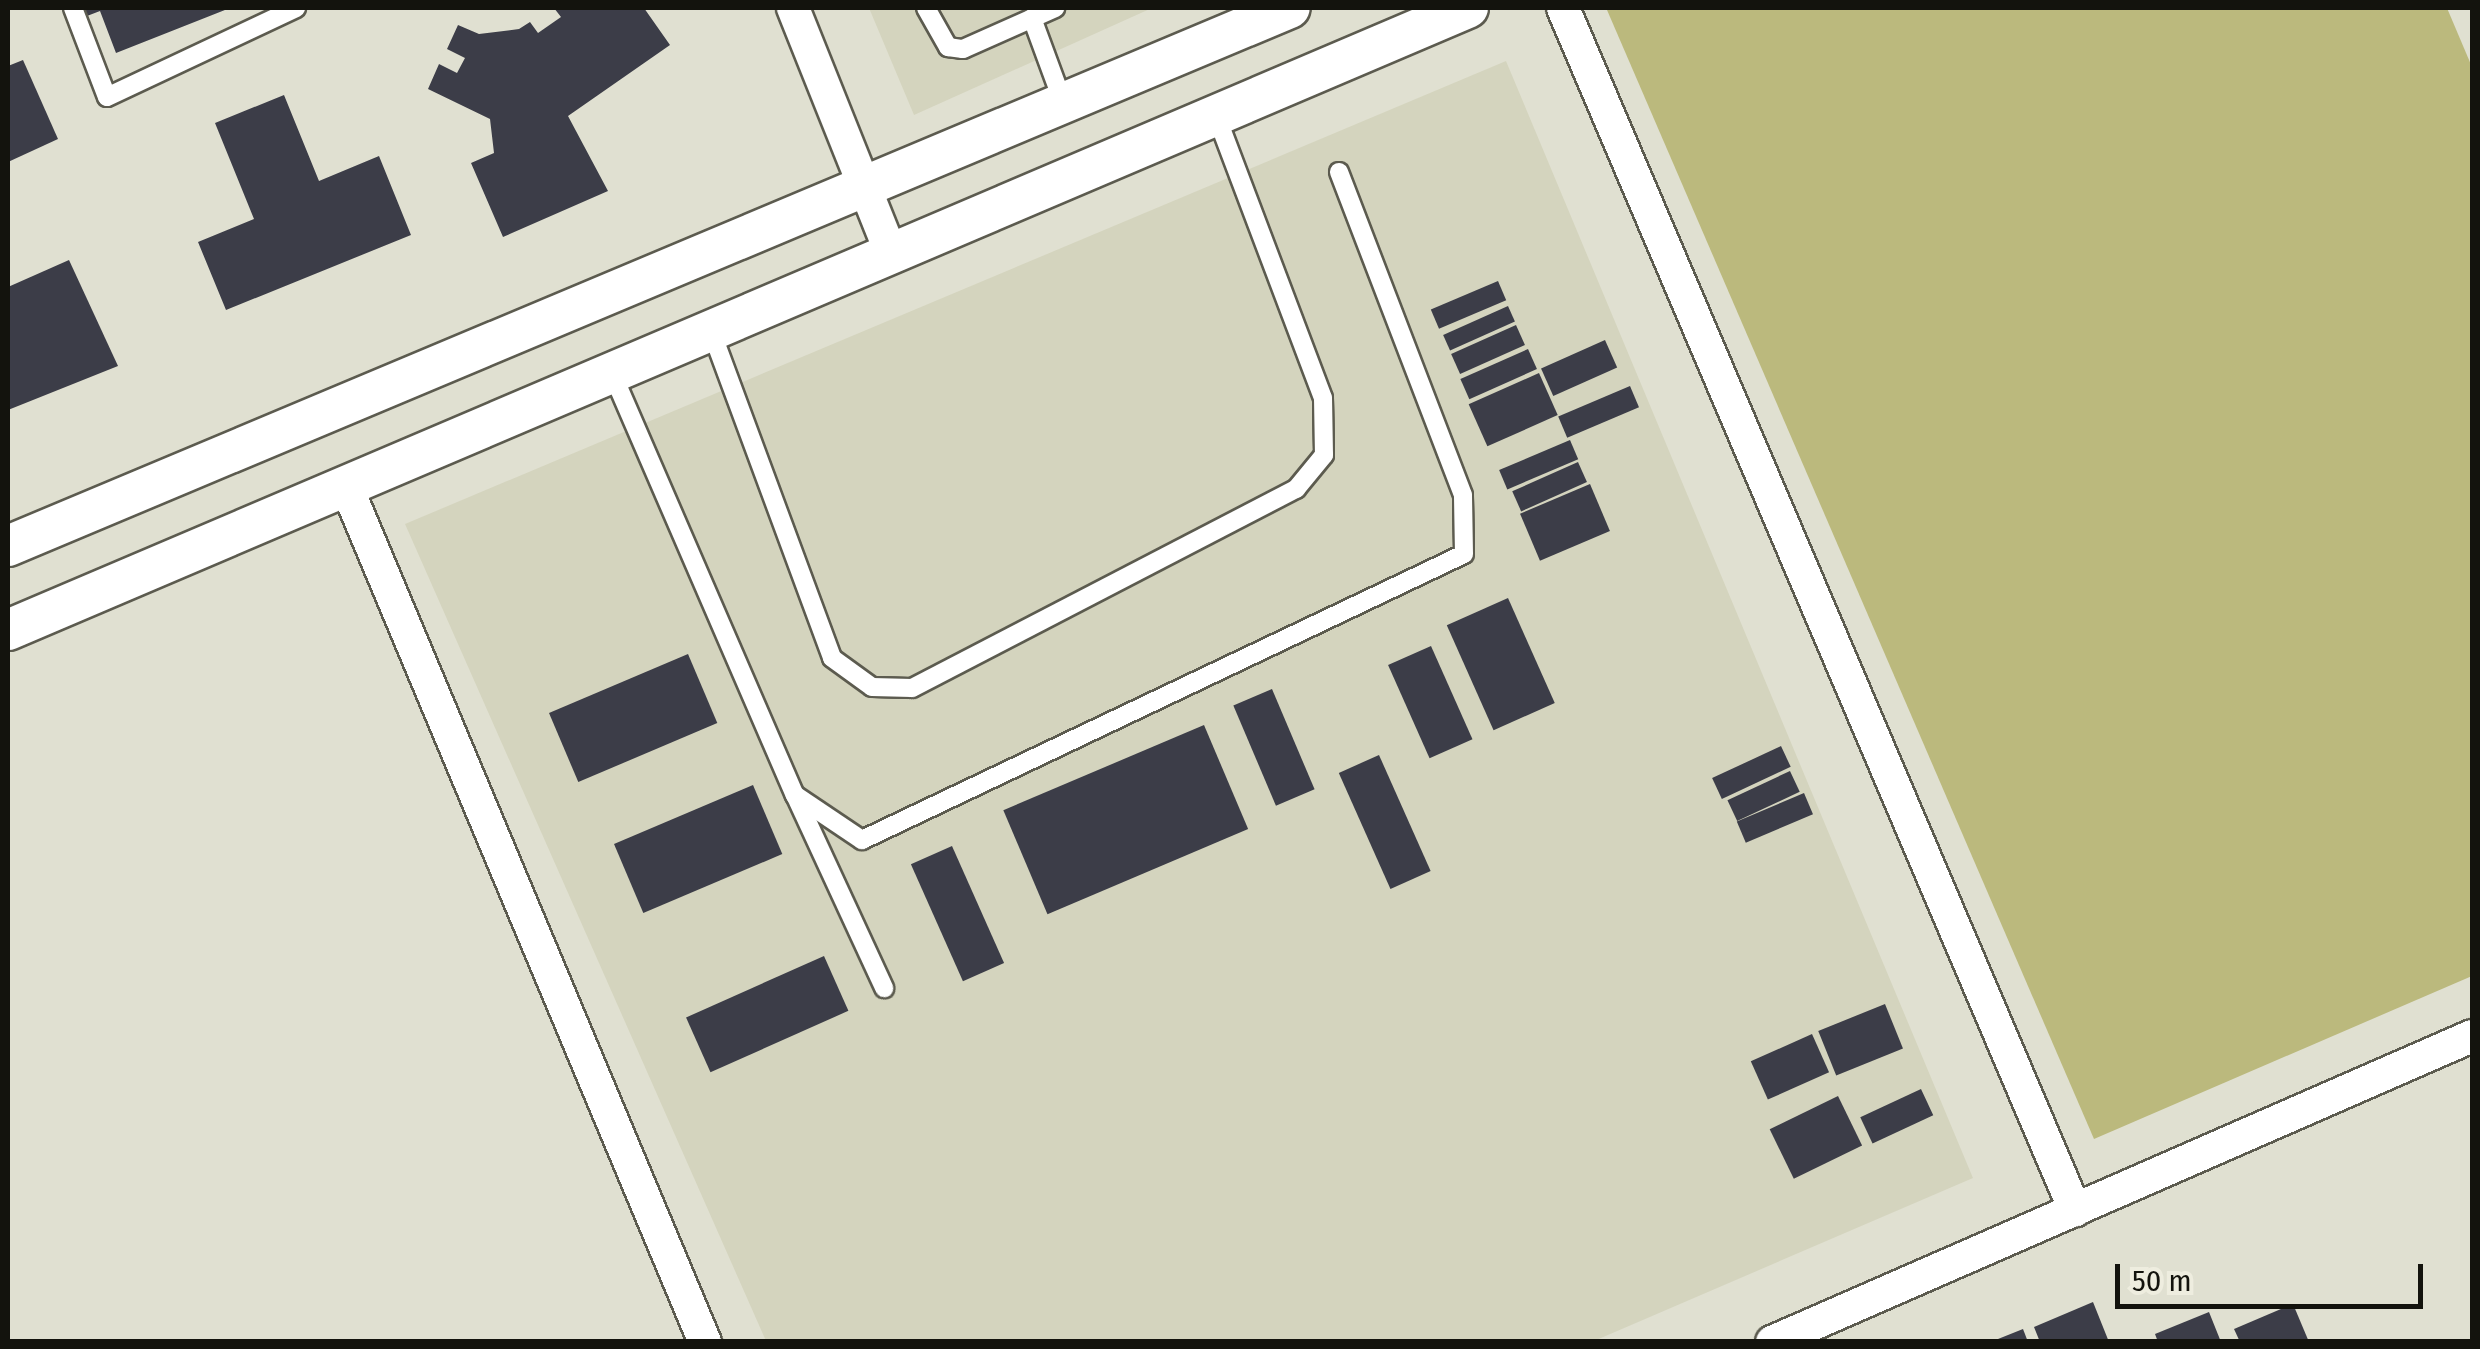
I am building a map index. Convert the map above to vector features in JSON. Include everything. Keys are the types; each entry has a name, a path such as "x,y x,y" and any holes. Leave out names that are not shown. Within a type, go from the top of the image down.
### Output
{"street":[{"path":"794,8 891,253"},
{"path":"8,546 1290,8"},
{"path":"8,630 1468,8"},
{"path":"1563,8 2074,1210"},
{"path":"346,488 705,1342"},
{"path":"1772,1342 2471,1041"}],"lane":[{"path":"73,8 107,98 295,8"},
{"path":"926,8 948,48 964,49 1055,8"},
{"path":"1032,18 1064,105"},
{"path":"712,333 832,658 872,687 912,688 1296,489 1324,456 1322,398 1216,116"},
{"path":"795,795 862,840 1464,554 1463,495 1340,172"},
{"path":"613,375 795,795 884,988"}],"shaded area":[{"path":"869,8 1152,8 914,115"},
{"path":"2447,8 2472,67 2472,976 2094,1139 1607,10"},
{"path":"1506,61 1973,1178 1594,1341 766,1341 405,524"}],"building":[{"path":"84,8 230,8 116,53 100,11 87,16"},
{"path":"554,8 644,8 670,45 568,116 608,191 503,237 471,163 494,153 490,119 428,89 439,64 457,73 465,58 447,49 458,25 479,34 519,29 530,22 538,33 561,17"},
{"path":"23,60 58,139 8,162 8,66"},
{"path":"284,95 319,181 379,156 411,235 226,310 198,242 254,219 215,123"},
{"path":"69,260 118,366 8,410 8,287"},
{"path":"1498,281 1506,300 1439,329 1431,310"},
{"path":"1508,306 1515,322 1450,350 1443,335"},
{"path":"1516,325 1525,345 1460,374 1451,354"},
{"path":"1605,340 1617,367 1553,396 1541,368"},
{"path":"1528,349 1537,369 1469,399 1460,379"},
{"path":"1539,373 1558,415 1487,446 1469,404"},
{"path":"1630,386 1639,407 1567,438 1558,416"},
{"path":"1570,440 1578,459 1507,489 1499,470"},
{"path":"1578,462 1587,482 1521,511 1512,491"},
{"path":"1590,484 1610,531 1540,561 1520,514"},
{"path":"1508,598 1555,703 1494,730 1447,625"},
{"path":"1431,646 1472,739 1430,758 1388,665"},
{"path":"688,654 717,723 578,782 549,713"},
{"path":"1272,689 1315,789 1276,806 1233,705"},
{"path":"1204,725 1248,829 1047,914 1003,810"},
{"path":"1781,746 1791,767 1722,799 1712,778"},
{"path":"1379,755 1431,871 1390,889 1339,773"},
{"path":"1790,771 1800,792 1737,821 1727,800"},
{"path":"753,785 782,854 643,913 614,844"},
{"path":"1804,793 1813,814 1746,843 1737,822"},
{"path":"952,846 1004,963 963,981 911,864"},
{"path":"824,956 848,1011 710,1072 686,1017"},
{"path":"1885,1004 1903,1049 1836,1075 1818,1031"},
{"path":"1812,1034 1829,1072 1768,1100 1751,1061"},
{"path":"1921,1089 1933,1115 1873,1144 1860,1117"},
{"path":"1838,1096 1862,1145 1794,1179 1770,1129"},
{"path":"2093,1302 2109,1342 2040,1342 2034,1327"},
{"path":"2293,1304 2309,1342 2240,1342 2234,1329"},
{"path":"2209,1312 2221,1342 2158,1342 2155,1334"},
{"path":"2023,1329 2028,1342 1993,1342 1993,1341"}]}
